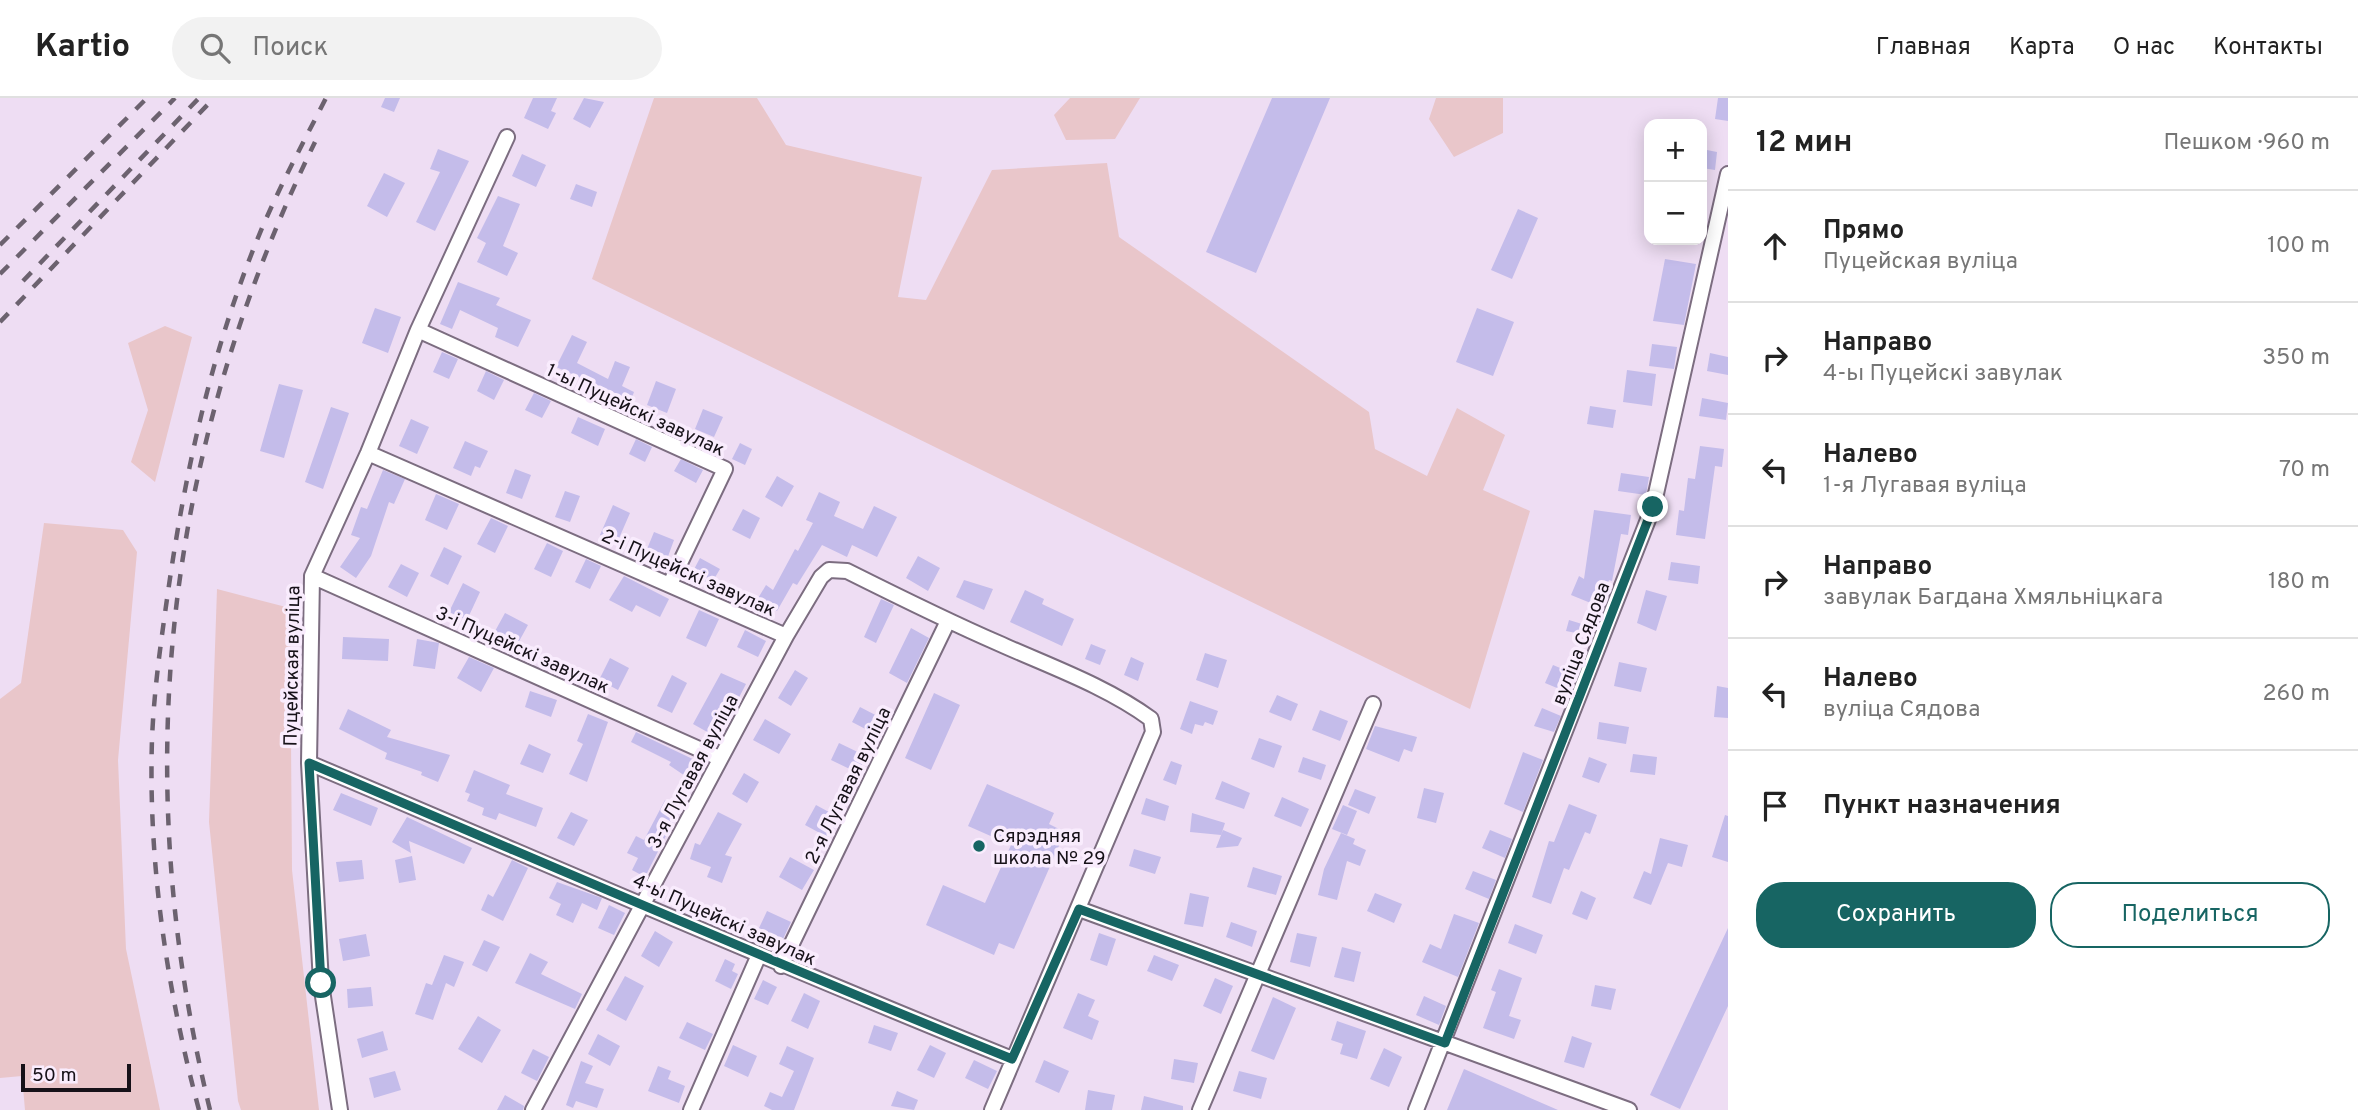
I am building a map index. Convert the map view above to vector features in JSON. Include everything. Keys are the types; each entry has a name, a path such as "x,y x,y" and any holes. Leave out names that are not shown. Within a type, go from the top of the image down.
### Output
{"street":[{"name":"Пуцейская вуліца","path":"340,1110 321,983 309,763 312,576 368,453 418,330 507,137"},
{"name":"вуліца Сядова","path":"1416,1110 1445,1043 1653,507 1728,174"},
{"name":"1-ы Пуцейскі завулак","path":"418,330 725,469 670,584"},
{"name":"2-і Пуцейскі завулак","path":"368,453 786,636 821,577 838,568 1134,706 1152,719 1153,732 1079,909"},
{"name":"3-і Пуцейскі завулак","path":"312,576 719,758"},
{"name":"2-я Лугавая вуліца","path":"781,966 948,621"},
{"name":"3-я Лугавая вуліца","path":"533,1110 786,636"},
{"path":"1200,1110 1373,704"},
{"name":"4-ы Пуцейскі завулак","path":"309,763 644,905 758,957 1012,1059"},
{"path":"992,1110 1079,909 1629,1110"},
{"path":"691,1110 758,957"}],"shaded area":[{"path":"654,98 757,98 786,145 922,177 898,297 926,300 992,170 1107,163 1119,237 1369,412 1375,449 1427,476 1457,408 1505,435 1483,490 1530,511 1470,709 592,279"},
{"path":"1070,98 1140,98 1115,139 1066,140 1054,115"},
{"path":"1436,98 1503,98 1503,133 1454,157 1429,119"},
{"path":"165,326 192,337 155,482 131,462 148,410 128,343"},
{"path":"44,523 123,530 137,552 118,760 126,949 160,1110 25,1110 22,1076 0,1078 0,699 21,683"},
{"path":"217,589 290,608 292,870 319,1110 241,1110 238,1101 209,822"}],"building":[{"path":"385,98 400,98 394,112 381,107"},
{"path":"533,98 557,98 551,111 556,113 548,129 524,118"},
{"path":"584,98 604,102 590,128 573,119"},
{"path":"1272,98 1330,98 1256,273 1206,252"},
{"path":"1718,98 1728,98 1728,121 1715,119"},
{"path":"438,149 469,161 435,231 416,222 440,172 430,169"},
{"path":"1707,150 1717,152 1715,170 1707,169"},
{"path":"522,154 546,165 536,187 512,176"},
{"path":"384,173 405,183 387,217 367,206"},
{"path":"576,184 597,192 592,207 570,199"},
{"path":"498,196 520,204 503,246 518,253 507,276 477,262 486,243 477,238"},
{"path":"1518,209 1538,218 1512,279 1491,270"},
{"path":"1665,259 1696,264 1684,325 1653,321"},
{"path":"458,282 500,298 496,305 531,320 518,347 495,337 498,328 460,310 452,329 440,324"},
{"path":"375,308 401,317 388,353 362,343"},
{"path":"1477,308 1514,322 1493,376 1456,362"},
{"path":"572,335 587,342 577,363 608,379 615,361 630,367 622,386 634,392 631,400 556,367"},
{"path":"1652,344 1677,347 1674,369 1649,366"},
{"path":"442,352 458,359 449,379 433,372"},
{"path":"1710,353 1728,357 1728,375 1707,371"},
{"path":"1627,370 1656,374 1652,406 1623,402"},
{"path":"486,371 504,380 494,400 477,391"},
{"path":"656,381 676,389 667,413 647,405"},
{"path":"279,384 303,390 284,458 260,451"},
{"path":"534,393 551,401 542,418 525,410"},
{"path":"1702,398 1728,403 1726,420 1699,416"},
{"path":"1590,406 1616,410 1613,428 1587,424"},
{"path":"331,407 349,413 323,489 305,482"},
{"path":"703,409 723,417 714,437 695,429"},
{"path":"578,417 605,429 598,446 571,433"},
{"path":"411,419 429,427 417,454 399,446"},
{"path":"636,439 652,447 645,462 629,454"},
{"path":"465,441 488,451 480,468 475,466 471,476 453,468"},
{"path":"740,443 752,449 745,465 732,459"},
{"path":"1700,446 1724,449 1722,467 1715,466 1705,539 1676,535 1679,510 1684,511 1688,478 1695,479"},
{"path":"681,459 703,470 696,483 674,471"},
{"path":"515,469 531,475 522,499 506,493"},
{"path":"383,470 405,479 394,504 389,502 371,556 356,578 340,567 360,538 351,535 361,507 367,509"},
{"path":"1621,473 1649,477 1646,495 1618,491"},
{"path":"777,476 794,486 782,507 765,497"},
{"path":"565,491 580,496 570,522 555,517"},
{"path":"819,492 840,502 834,516 863,529 874,506 897,517 877,557 852,545 847,557 822,545 797,585 793,583 777,611 757,600 766,585 773,590 795,549 798,551 813,523 806,520"},
{"path":"436,494 459,504 447,530 425,520"},
{"path":"613,505 630,513 617,543 600,535"},
{"path":"743,509 760,518 750,539 732,530"},
{"path":"1594,510 1631,515 1628,535 1621,534 1612,581 1609,580 1598,606 1571,595 1579,576 1584,579"},
{"path":"491,518 508,526 495,553 477,544"},
{"path":"654,532 674,540 666,562 645,554"},
{"path":"547,543 563,551 551,577 534,569"},
{"path":"444,547 462,556 448,585 430,576"},
{"path":"918,556 940,568 928,591 906,578"},
{"path":"700,558 720,569 710,586 691,575"},
{"path":"586,559 601,566 590,589 575,582"},
{"path":"1671,562 1700,566 1698,584 1668,580"},
{"path":"401,564 419,573 407,597 388,587"},
{"path":"624,576 669,599 660,617 636,605 632,612 609,600"},
{"path":"964,580 993,589 984,610 956,597"},
{"path":"463,583 480,592 467,620 449,612"},
{"path":"1025,590 1044,599 1042,604 1074,619 1062,646 1010,622"},
{"path":"1646,590 1667,596 1656,631 1637,623"},
{"path":"881,599 894,605 876,643 864,637"},
{"path":"699,610 719,619 706,647 686,638"},
{"path":"505,613 528,625 517,645 494,633"},
{"path":"1569,620 1595,628 1592,636 1566,631"},
{"path":"911,628 929,638 907,683 889,673"},
{"path":"745,630 766,641 758,657 737,647"},
{"path":"343,637 389,639 388,661 342,659"},
{"path":"417,639 439,643 435,669 413,666"},
{"path":"1091,644 1106,650 1100,665 1085,659"},
{"path":"1205,653 1227,660 1218,688 1196,680"},
{"path":"469,657 494,668 481,692 457,678"},
{"path":"1131,657 1144,663 1138,681 1124,675"},
{"path":"610,658 629,668 618,690 599,680"},
{"path":"1619,662 1647,668 1641,692 1614,686"},
{"path":"1553,665 1577,675 1569,693 1545,683"},
{"path":"795,670 808,678 791,706 778,698"},
{"path":"721,673 746,684 718,738 693,724"},
{"path":"672,675 687,683 672,713 657,706"},
{"path":"1717,686 1728,688 1728,718 1714,717"},
{"path":"530,691 557,700 551,717 525,707"},
{"path":"934,693 960,705 931,770 905,758"},
{"path":"1277,695 1298,704 1291,721 1269,712"},
{"path":"1190,701 1218,711 1213,725 1205,722 1203,726 1195,724 1192,734 1180,729"},
{"path":"860,707 885,720 877,735 852,722"},
{"path":"1542,708 1561,716 1554,732 1534,726"},
{"path":"348,709 391,730 387,737 450,755 438,782 421,775 422,772 385,759 387,753 339,729"},
{"path":"1320,710 1348,721 1340,741 1312,730"},
{"path":"588,714 608,722 587,782 569,774 583,744 577,741"},
{"path":"765,719 791,734 779,754 753,740"},
{"path":"1599,722 1629,727 1626,744 1597,739"},
{"path":"1375,726 1417,737 1412,752 1404,749 1399,762 1366,749"},
{"path":"636,732 701,763 691,780 669,765 671,762 631,742"},
{"path":"1259,738 1282,746 1274,768 1251,759"},
{"path":"839,743 866,756 858,773 831,760"},
{"path":"529,744 551,754 543,773 520,764"},
{"path":"1523,752 1543,760 1523,812 1504,804"},
{"path":"1633,754 1657,757 1655,775 1630,772"},
{"path":"1303,757 1326,765 1321,780 1298,772"},
{"path":"1589,757 1607,764 1599,783 1582,777"},
{"path":"1171,761 1182,765 1176,785 1163,780"},
{"path":"474,770 510,785 506,794 543,808 536,827 499,813 496,820 482,815 484,808 467,801 470,794 465,792"},
{"path":"744,773 759,782 747,803 732,794"},
{"path":"1222,781 1250,793 1244,809 1215,799"},
{"path":"987,784 1054,813 1049,824 1065,832 1014,949 999,943 994,955 926,925 943,885 985,903 1011,845 968,826"},
{"path":"1424,788 1444,793 1436,823 1417,818"},
{"path":"1355,789 1376,797 1369,814 1348,805"},
{"path":"341,793 378,808 371,826 333,810"},
{"path":"1282,797 1309,809 1301,827 1274,816"},
{"path":"1146,798 1169,806 1165,821 1141,814"},
{"path":"665,800 680,808 645,877 632,870 638,858 627,853 636,836 644,840"},
{"path":"1569,804 1597,815 1590,834 1585,832 1569,870 1564,868 1551,904 1532,897 1549,841 1554,842"},
{"path":"816,805 840,818 829,838 805,825"},
{"path":"1343,805 1357,811 1347,835 1332,829"},
{"path":"571,812 588,820 574,846 557,838"},
{"path":"718,812 742,824 725,855 732,857 722,883 707,877 711,867 690,859 695,843 700,845"},
{"path":"1192,813 1225,823 1221,835 1190,832"},
{"path":"1725,815 1728,816 1728,862 1712,857"},
{"path":"407,817 472,848 464,864 409,841 411,853 392,842"},
{"path":"1223,830 1242,838 1238,846 1216,848"},
{"path":"1490,830 1512,839 1505,858 1482,848"},
{"path":"1341,833 1355,839 1353,844 1366,850 1360,866 1347,861 1337,900 1318,895 1324,869"},
{"path":"1660,838 1688,845 1682,867 1668,863 1651,905 1633,898 1644,871 1651,874"},
{"path":"1134,849 1161,857 1155,874 1129,866"},
{"path":"412,856 416,880 399,883 395,860"},
{"path":"790,857 814,870 802,890 779,877"},
{"path":"362,860 364,879 339,882 336,862"},
{"path":"512,860 528,868 503,921 481,910 488,894 493,897"},
{"path":"1253,867 1282,876 1276,895 1247,887"},
{"path":"1473,871 1496,880 1489,899 1465,889"},
{"path":"557,882 602,898 597,910 582,903 573,923 556,915 561,904 549,898"},
{"path":"1581,891 1596,898 1587,920 1572,914"},
{"path":"1190,893 1209,897 1203,927 1184,924"},
{"path":"1375,893 1402,904 1394,923 1367,911"},
{"path":"609,905 625,913 614,935 598,928"},
{"path":"767,911 791,922 783,939 759,928"},
{"path":"1454,914 1479,923 1458,977 1422,962 1430,944 1441,949"},
{"path":"1231,922 1257,931 1252,947 1226,937"},
{"path":"1515,924 1543,935 1536,954 1508,943"},
{"path":"1728,928 1728,1006 1680,1109 1650,1095"},
{"path":"655,931 673,942 659,967 641,956"},
{"path":"1099,933 1116,939 1107,966 1090,960"},
{"path":"1297,933 1317,937 1310,967 1290,962"},
{"path":"366,934 370,956 343,961 339,939"},
{"path":"484,940 500,947 487,972 472,965"},
{"path":"1342,947 1361,952 1354,982 1334,977"},
{"path":"530,953 548,962 541,974 582,994 575,1009 515,983"},
{"path":"444,955 464,962 454,987 446,983 433,1020 415,1014 426,983 432,985"},
{"path":"1154,955 1179,965 1172,981 1147,971"},
{"path":"725,959 735,964 732,971 738,974 731,989 715,981"},
{"path":"1499,969 1522,978 1509,1016 1521,1020 1514,1039 1483,1028 1496,992 1491,990"},
{"path":"625,976 644,986 626,1021 606,1010"},
{"path":"1215,978 1233,986 1221,1014 1203,1006"},
{"path":"763,980 777,987 768,1005 754,999"},
{"path":"1595,985 1616,989 1611,1010 1591,1006"},
{"path":"371,987 373,1006 348,1008 347,989"},
{"path":"804,993 820,1001 808,1029 791,1021"},
{"path":"1078,993 1095,1000 1088,1016 1099,1021 1092,1040 1063,1028"},
{"path":"1424,996 1446,1006 1439,1025 1416,1015"},
{"path":"1273,997 1296,1008 1274,1060 1251,1051"},
{"path":"478,1016 501,1030 482,1063 458,1049"},
{"path":"1337,1021 1366,1031 1357,1059 1340,1054 1343,1044 1331,1040"},
{"path":"687,1022 713,1034 705,1050 679,1038"},
{"path":"874,1025 898,1033 891,1051 868,1043"},
{"path":"383,1031 388,1050 362,1058 357,1039"},
{"path":"598,1034 620,1046 610,1066 588,1054"},
{"path":"1572,1036 1592,1043 1584,1068 1564,1062"},
{"path":"733,1045 757,1056 748,1077 724,1066"},
{"path":"930,1045 946,1053 934,1078 917,1070"},
{"path":"787,1046 814,1058 794,1110 772,1110 764,1106 770,1092 782,1097 794,1071 779,1064"},
{"path":"1384,1048 1402,1057 1389,1087 1370,1079"},
{"path":"533,1049 549,1057 537,1081 521,1073"},
{"path":"1174,1059 1198,1063 1194,1083 1171,1079"},
{"path":"974,1060 997,1071 988,1089 965,1078"},
{"path":"1044,1060 1069,1071 1059,1093 1035,1082"},
{"path":"581,1061 593,1066 585,1083 604,1089 597,1108 576,1101 573,1108 566,1105"},
{"path":"658,1066 671,1071 668,1079 685,1086 679,1103 648,1091"},
{"path":"1464,1069 1558,1110 1447,1110"},
{"path":"395,1071 401,1090 374,1098 369,1078"},
{"path":"1239,1071 1267,1078 1261,1099 1233,1091"},
{"path":"1088,1090 1115,1095 1112,1110 1085,1110"},
{"path":"897,1091 918,1100 914,1110 891,1106"},
{"path":"505,1095 524,1106 523,1110 497,1110"},
{"path":"1144,1096 1183,1106 1183,1110 1141,1110"}],"railway":[{"path":"0,245 147,98"},
{"path":"0,274 175,98"},
{"path":"23,281 199,98"},
{"path":"0,322 214,98"},
{"path":"199,1110 169,973 153,833 152,739 160,647 182,503 201,416 225,330 263,226 326,98"},
{"path":"210,1110 185,985 171,861 167,738 175,617 194,496 223,377 264,259 315,142"}],"place":[{"name":"Сярэдняя школа № 29","path":"979,846"}],"route":[{"path":"321,983 309,763 644,905 758,957 1012,1059 1079,909 1445,1043 1653,507"}]}
